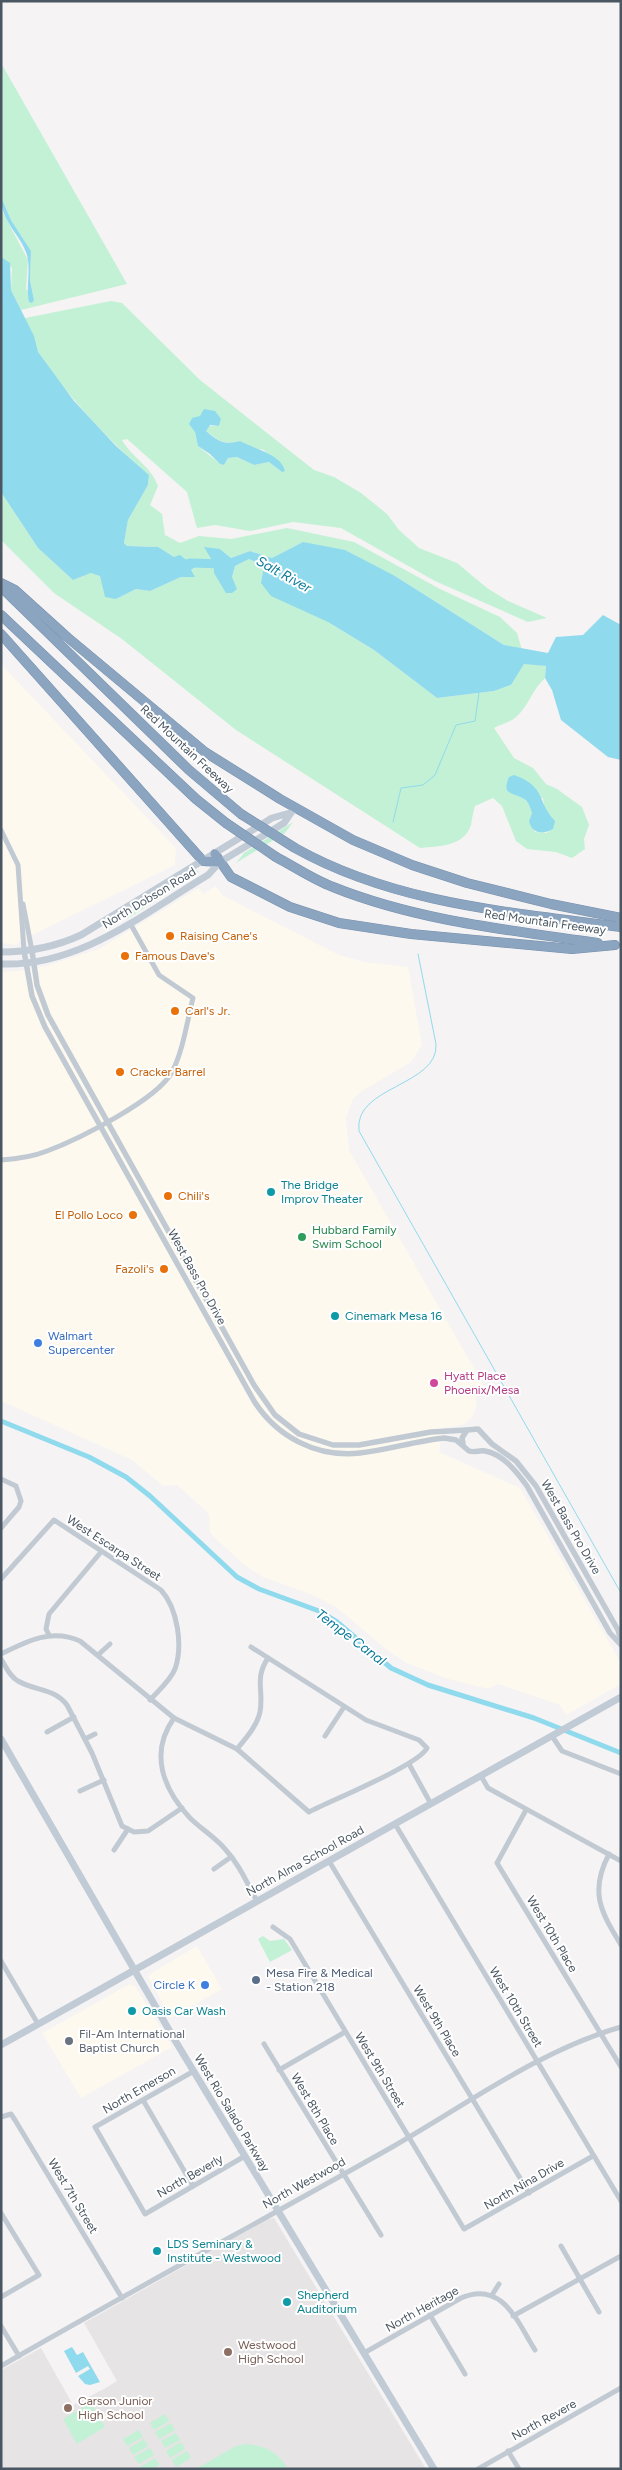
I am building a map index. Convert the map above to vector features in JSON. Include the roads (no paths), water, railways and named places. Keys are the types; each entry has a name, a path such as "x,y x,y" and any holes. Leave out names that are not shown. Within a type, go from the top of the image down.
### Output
{"highway":[{"path":"1,583 15,590 67,637 194,744 292,810 353,840 425,870 514,896 621,918"},
{"name":"Red Mountain Freeway","path":"1,587 189,770 242,814 295,848 347,874 444,903 621,927"},
{"name":"Red Mountain Freeway","path":"1,615 196,799 226,824 276,857 332,887 388,906 438,918 618,946"},
{"path":"1,634 202,861 220,862"},
{"path":"215,854 232,877 273,900 313,917 339,923 410,934 572,949 618,946"}],"main road":[{"name":"North Dobson Road","path":"1,952 29,957 91,930 272,818 292,810"},
{"name":"North Dobson Road","path":"1,964 29,957 77,951 130,923 208,875 220,862 284,823 292,810"},
{"name":"North Alma School Road","path":"1,2045 621,1697"},
{"name":"West Rio Salado Parkway","path":"1,1739 134,1971 434,2469"}],"street":[{"path":"1,830 18,865 21,899 26,913 29,957"},
{"path":"1,1160 45,1152 107,1121 156,1092 171,1073 193,998 159,976 130,923"},
{"name":"West Bass Pro Drive","path":"29,957 36,985 46,1010 262,1399 286,1426 299,1434 320,1442 345,1446 439,1431 478,1429 486,1438 516,1461 530,1477 618,1630 621,1641"},
{"name":"West Bass Pro Drive","path":"29,957 29,987 38,1013 254,1402 273,1425 296,1441 334,1453 358,1454 444,1438 456,1440 469,1451 481,1450 500,1458 520,1477 610,1633 621,1645"},
{"path":"462,1444 462,1438 467,1430"},
{"path":"481,1450 485,1445 486,1438"},
{"path":"1,1479 16,1486 21,1501 1,1528"},
{"name":"West Escarpa Street","path":"1,1579 54,1520 161,1590 172,1606 176,1626 177,1661 169,1678 150,1700"},
{"path":"49,1635 46,1621 49,1614 101,1552"},
{"path":"1,1654 29,1641 49,1635 72,1637 90,1646 150,1700 174,1718 237,1749 309,1812 409,1764 428,1748 420,1740 366,1720 311,1683 251,1647"},
{"path":"99,1654 110,1644"},
{"path":"237,1749 250,1734 259,1714 260,1675 268,1658"},
{"path":"1,1659 18,1682 49,1690 63,1699 85,1739 122,1826 140,1833 148,1831 182,1808"},
{"path":"325,1736 344,1707"},
{"path":"46,1732 74,1718"},
{"path":"174,1718 162,1738 160,1764 182,1808 231,1856 257,1901"},
{"path":"85,1739 95,1734"},
{"path":"551,1737 562,1751 621,1774"},
{"path":"409,1764 431,1804"},
{"path":"481,1776 488,1788 621,1861"},
{"path":"80,1791 104,1780"},
{"name":"West 10th Place","path":"526,1810 497,1863 621,2067"},
{"name":"West 10th Street","path":"395,1824 621,2201"},
{"path":"114,1850 128,1829"},
{"path":"608,1854 598,1876 597,1890 603,1914 621,1945"},
{"path":"214,1869 231,1856"},
{"name":"West 9th Place","path":"329,1860 529,2193"},
{"name":"West 9th Street","path":"273,1927 290,1939 464,2229"},
{"path":"1,1961 38,2024"},
{"name":"North Westwood","path":"1,2366 409,2137 538,2062 600,2033 621,2027"},
{"path":"279,2070 345,2032"},
{"name":"West 8th Place","path":"264,2044 381,2235"},
{"name":"North Emerson","path":"145,2214 95,2127 194,2071"},
{"path":"143,2100 193,2186"},
{"name":"West 7th Street","path":"1,2116 11,2114 15,2120 122,2298"},
{"name":"North Beverly","path":"145,2214 245,2156"},
{"name":"North Nina Drive","path":"464,2229 593,2156"},
{"path":"1,2213 39,2275 1,2297"},
{"path":"561,2246 599,2312"},
{"path":"513,2316 621,2256"},
{"path":"499,2284 492,2295 504,2303 534,2350"},
{"name":"North Heritage","path":"364,2353 470,2294 492,2295"},
{"path":"430,2315 465,2374"},
{"path":"1,2326 19,2356"},
{"name":"North Revere","path":"478,2469 621,2388"},
{"path":"508,2451 518,2469"}],"water":[{"path":"1,197 11,220 31,251 30,280 34,300 32,303 29,302 28,297 28,260 26,252 5,215"},
{"path":"1,257 10,263 11,290 34,336 38,352 74,401 116,446 149,475 148,485 128,520 124,543 127,546 158,547 174,557 180,555 185,559 203,562 191,570 195,577 181,577 150,591 136,589 116,599 105,597 100,576 91,573 73,580 38,548 1,492"},
{"path":"204,409 215,411 221,419 219,426 210,425 206,431 211,435 222,442 240,441 273,456 285,471 282,472 269,462 254,465 237,457 228,458 224,465 220,464 198,446 195,432 189,424 192,418 200,416"},
{"path":"303,542 345,550 395,576 504,645 548,653 556,637 583,635 603,615 621,625 621,760 608,757 561,720 552,690 545,678 546,666 524,664 511,685 494,691 437,698 374,650 328,622 271,596 261,583 264,566 249,559 235,566 232,577 237,589 232,593 226,593 214,573 213,562 204,547 220,549 231,558 250,551 272,558"},
{"path":"514,775 532,784 540,795 549,814 555,821 553,829 542,833 535,831 530,825 529,821 532,813 528,803 509,792 506,787 509,777"},
{"path":"72,2347 77,2355 83,2352 100,2382 90,2385 85,2384 78,2376 90,2369 88,2366 76,2373 64,2351"}],"waterway":[{"name":"Salt River","path":"190,563 225,564"},
{"path":"393,822 401,788 423,785 435,775 456,725 475,721 479,693"},
{"path":"418,954 436,1044 433,1058 424,1069 369,1104 361,1116 359,1131 621,1593"},
{"name":"Tempe Canal","path":"1,1421 89,1457 126,1477 150,1496 237,1577 259,1589 319,1611 337,1622 391,1668 428,1685 534,1718 621,1753"}],"place":[{"name":"Raising Cane's","path":"170,936"},
{"name":"Famous Dave's","path":"125,956"},
{"name":"Carl's Jr.","path":"175,1011"},
{"name":"Cracker Barrel","path":"120,1072"},
{"name":"The Bridge Improv Theater","path":"271,1192"},
{"name":"Chili's","path":"168,1196"},
{"name":"El Pollo Loco","path":"133,1215"},
{"name":"Hubbard Family Swim School","path":"302,1237"},
{"name":"Fazoli's","path":"164,1269"},
{"name":"Cinemark Mesa 16","path":"335,1316"},
{"name":"Walmart Supercenter","path":"38,1343"},
{"name":"Hyatt Place Phoenix/Mesa","path":"434,1383"},
{"name":"Mesa Fire & Medical - Station 218","path":"256,1980"},
{"name":"Circle K","path":"205,1985"},
{"name":"Oasis Car Wash","path":"132,2011"},
{"name":"Fil-Am International Baptist Church","path":"69,2041"},
{"name":"LDS Seminary & Institute - Westwood","path":"157,2251"},
{"name":"Shepherd Auditorium","path":"287,2302"},
{"name":"Westwood High School","path":"228,2352"},
{"name":"Carson Junior High School","path":"68,2408"}]}
